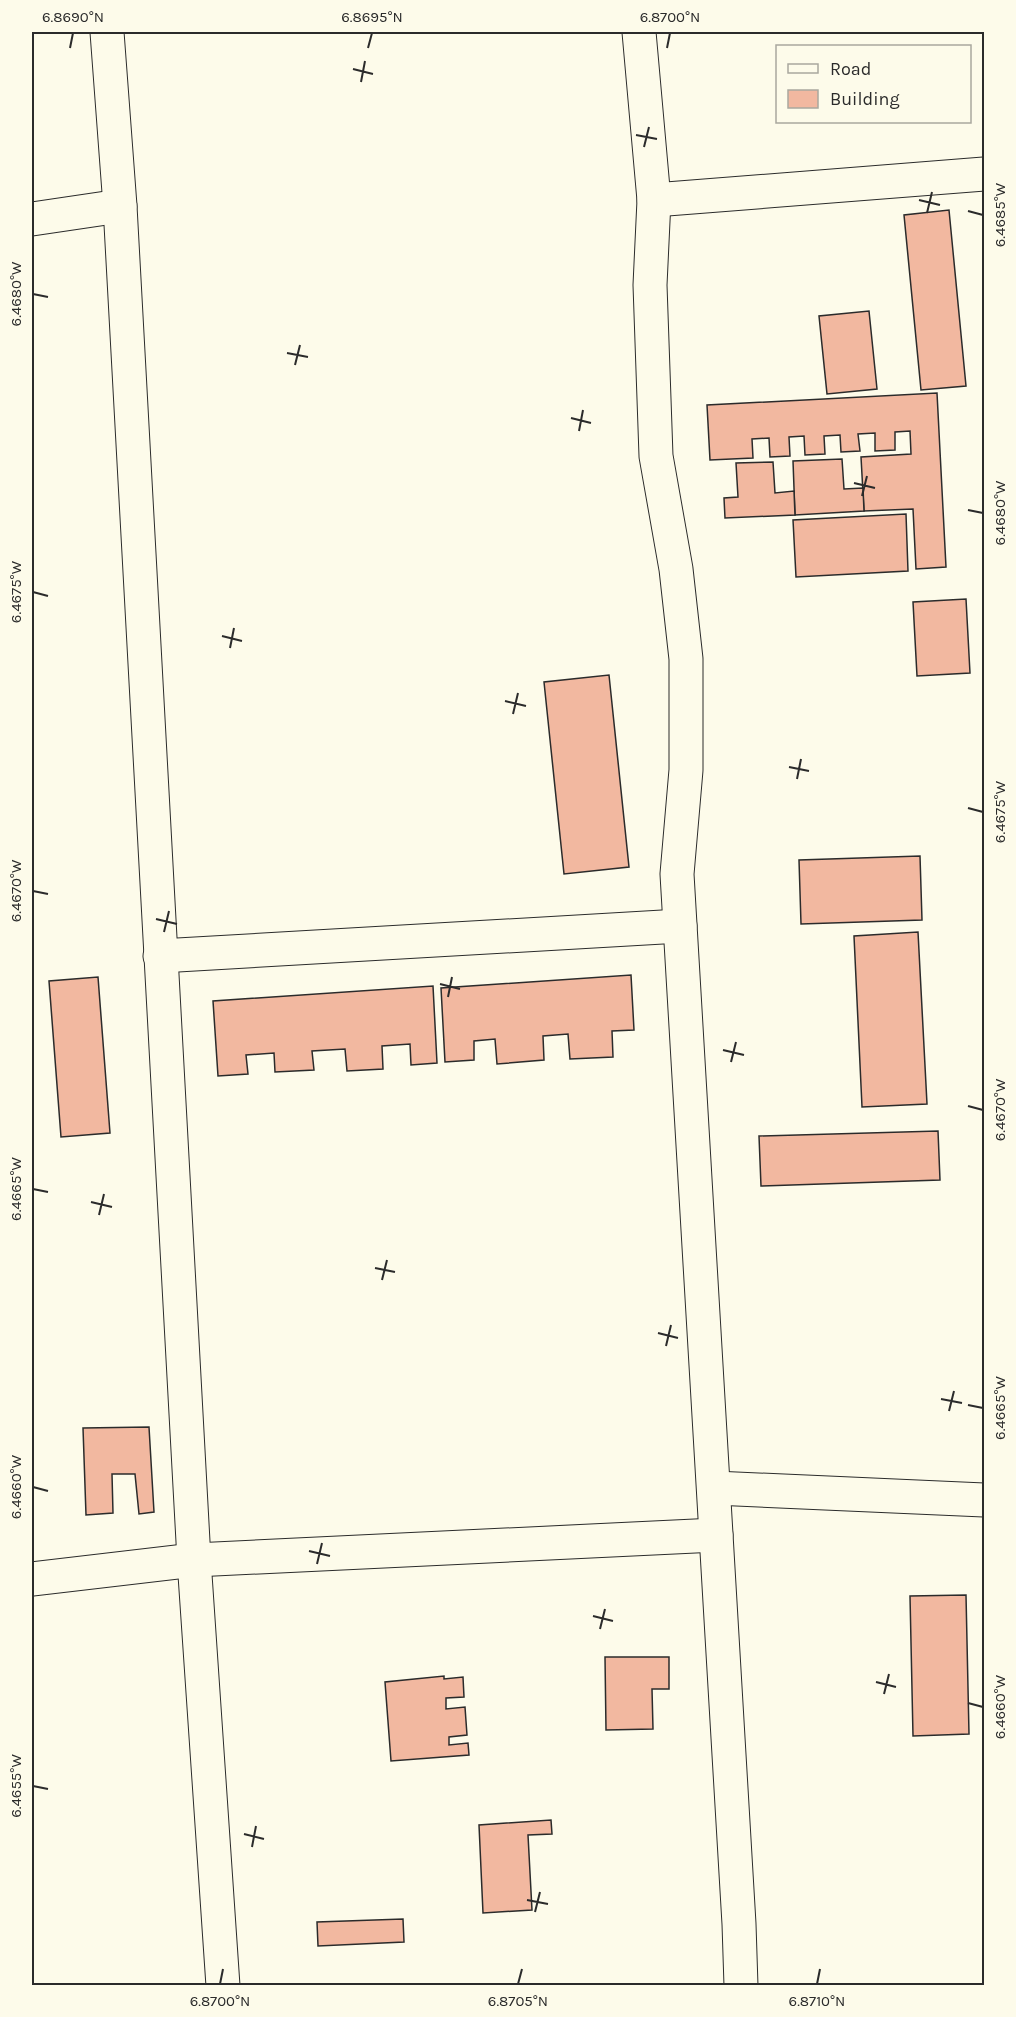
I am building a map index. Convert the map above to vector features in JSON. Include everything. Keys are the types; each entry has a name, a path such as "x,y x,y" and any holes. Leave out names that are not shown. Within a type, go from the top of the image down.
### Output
{"street":[{"path":"107,32 120,207 194,1560 223,1986"},
{"path":"639,32 654,200 650,285 656,456 676,569 686,659 686,770 677,874 741,1986"},
{"path":"654,200 984,174"},
{"path":"32,219 120,207"},
{"path":"160,956 680,926"},
{"path":"714,1488 984,1500"},
{"path":"32,1579 194,1560 716,1535"}],"building":[{"path":"949,210 966,386 921,390 904,215"},
{"path":"869,311 877,389 827,394 819,316"},
{"path":"937,393 946,567 916,569 913,509 864,511 861,457 911,454 910,431 895,432 895,450 875,451 875,433 858,434 860,451 841,452 840,435 824,436 825,454 805,455 804,436 789,437 790,456 770,457 769,438 752,439 753,458 710,460 707,405"},
{"path":"842,459 844,489 863,488 864,511 795,515 793,461"},
{"path":"773,462 775,493 794,491 795,515 725,518 724,498 738,497 736,463"},
{"path":"906,514 908,571 796,577 793,520"},
{"path":"966,599 970,673 917,676 913,602"},
{"path":"609,675 629,867 564,874 544,682"},
{"path":"920,856 922,920 801,924 799,860"},
{"path":"918,932 927,1104 862,1107 854,936"},
{"path":"631,975 634,1030 612,1031 613,1057 570,1059 568,1034 543,1036 544,1060 497,1064 495,1039 474,1041 474,1060 445,1062 441,988"},
{"path":"98,977 110,1133 61,1137 49,981"},
{"path":"433,986 437,1063 411,1065 410,1044 382,1046 383,1069 347,1071 345,1049 312,1051 314,1070 275,1072 274,1053 246,1055 248,1074 218,1076 213,1001"},
{"path":"938,1131 940,1180 761,1186 759,1136"},
{"path":"149,1427 154,1512 139,1514 135,1474 112,1474 113,1513 86,1515 83,1428"},
{"path":"966,1595 969,1734 913,1736 910,1596"},
{"path":"605,1657 669,1657 669,1689 652,1689 653,1729 606,1730"},
{"path":"444,1676 444,1679 463,1677 464,1697 446,1698 446,1709 465,1707 467,1735 449,1737 449,1745 468,1743 469,1755 391,1761 385,1682"},
{"path":"551,1820 552,1834 528,1835 532,1910 483,1913 479,1825"},
{"path":"403,1919 404,1942 318,1946 317,1922"}]}
